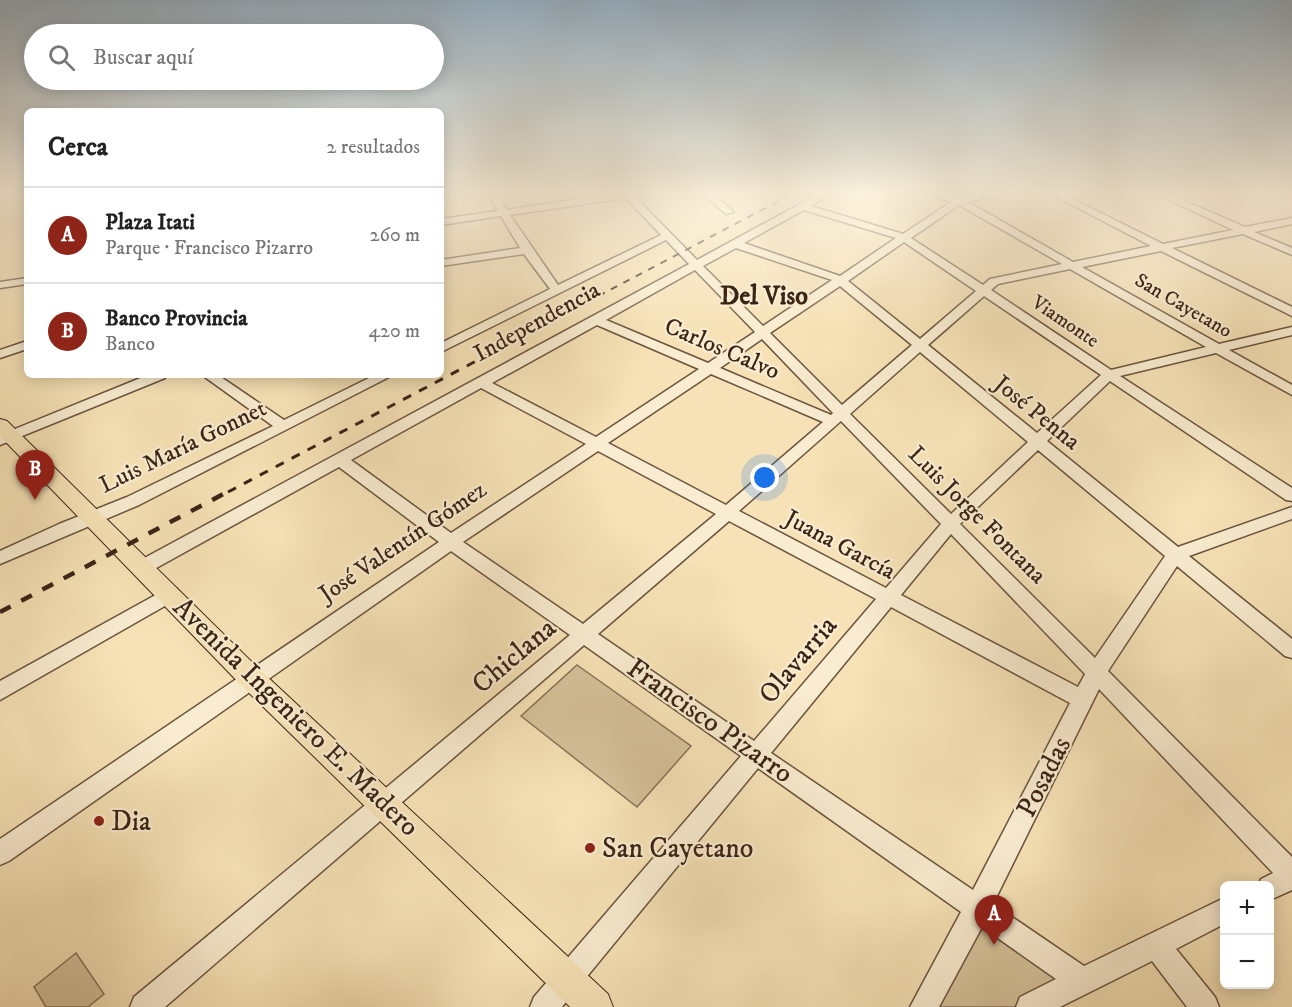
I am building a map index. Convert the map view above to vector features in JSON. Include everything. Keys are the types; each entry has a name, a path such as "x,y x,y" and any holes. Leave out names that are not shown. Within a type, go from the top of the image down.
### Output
{"main road":[{"name":"Avenida Ingeniero E. Madero","path":"4,434 93,517 251,678 595,1007"}],"street":[{"path":"520,239 556,290"},
{"path":"444,346 660,239"},
{"name":"Luis Jorge Fontana","path":"669,239 761,333 836,417 951,523 1097,671 1292,875"},
{"name":"Independencia","path":"143,567 744,239"},
{"name":"José Valentín Gómez","path":"0,853 251,678 900,239"},
{"name":"Viamonte","path":"906,239 1292,496"},
{"name":"San Cayetano","path":"1025,239 1292,391"},
{"path":"1145,239 1292,312"},
{"name":"Chiclana","path":"144,1007 727,513 994,281 1203,239"},
{"path":"1262,239 1292,252"},
{"name":"José Penna","path":"735,244 839,279 1292,650"},
{"path":"444,263 527,250"},
{"path":"0,286 24,281"},
{"name":"Carlos Calvo","path":"594,319 836,417"},
{"path":"1109,375 1292,331"},
{"path":"0,354 24,346"},
{"name":"Olavarria","path":"544,1007 755,753 951,523 1109,375"},
{"path":"4,434 152,378"},
{"path":"213,378 283,426"},
{"name":"Luis María Gonnet","path":"0,558 133,501 380,378"},
{"name":"Juana García","path":"480,382 1083,700"},
{"name":"Francisco Pizarro","path":"339,459 451,542 1083,981"},
{"path":"1176,554 1292,513"},
{"name":"Posadas","path":"924,1007 978,908 1097,671 1176,554"},
{"path":"0,691 170,594"},
{"path":"1274,885 1292,875"},
{"path":"1030,1007 1220,913"},
{"path":"1156,945 1205,1007"}],"shaded area":[{"path":"577,665 691,746 637,807 521,716"},
{"path":"978,908 1082,981 1030,1007 924,1007"},
{"path":"76,953 104,994 88,1007 46,1007 34,987"}],"railway":[{"path":"549,322 707,239"},
{"path":"228,492 552,321"},
{"path":"0,612 231,490"}],"place":[{"name":"Banco Provincia","path":"35,500"},
{"name":"Dia","path":"99,821"},
{"name":"San Cayetano","path":"590,848"},
{"name":"Plaza Itati","path":"994,945"}],"district":[{"name":"Del Viso","path":"764,296"}]}
